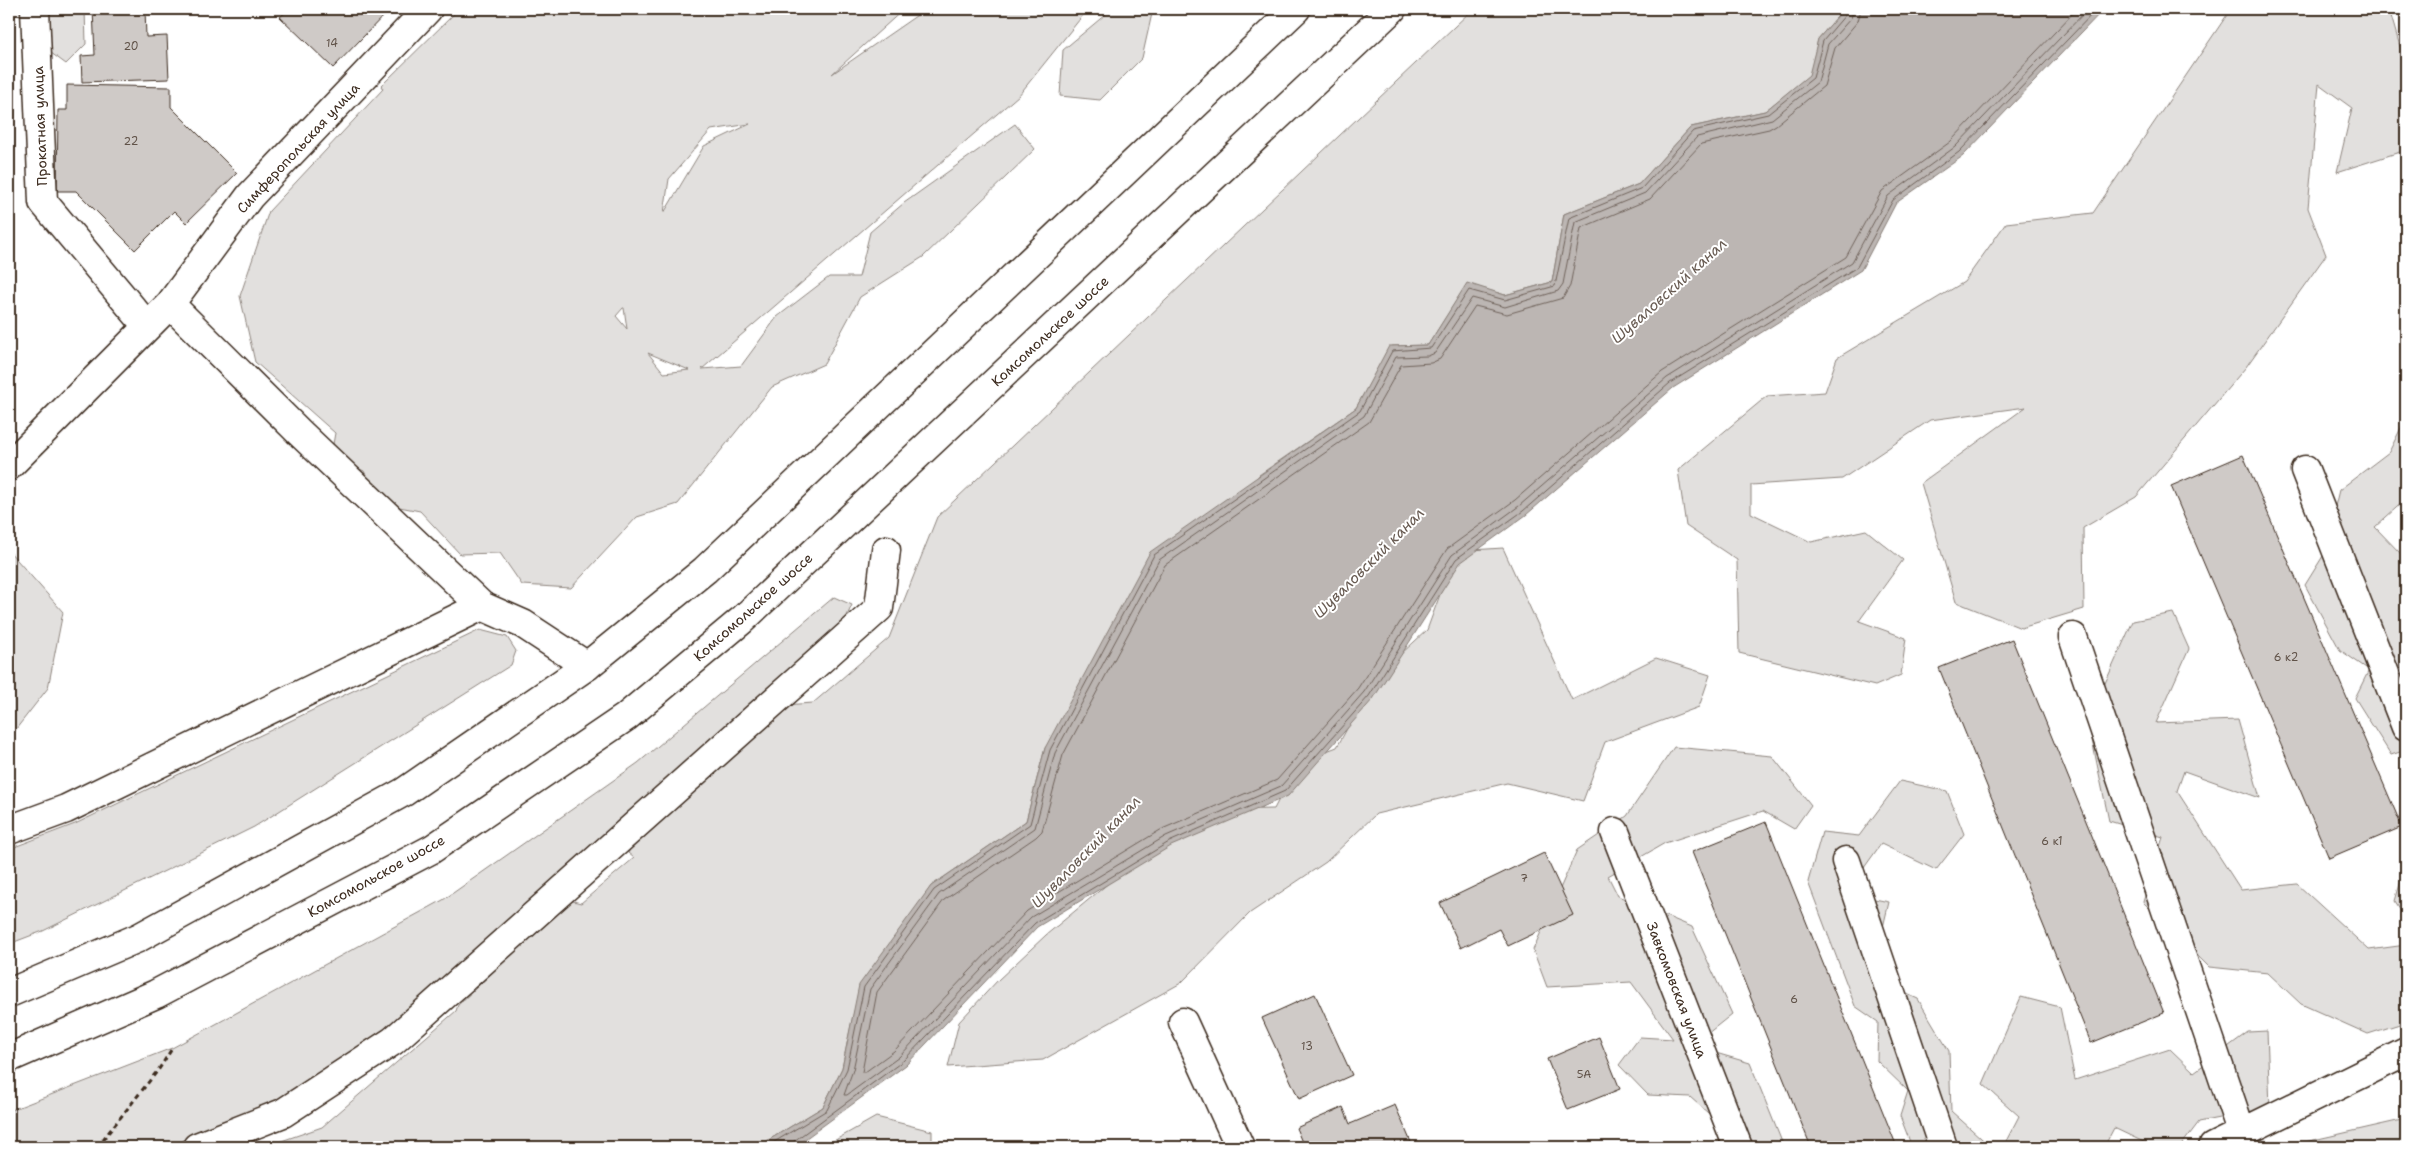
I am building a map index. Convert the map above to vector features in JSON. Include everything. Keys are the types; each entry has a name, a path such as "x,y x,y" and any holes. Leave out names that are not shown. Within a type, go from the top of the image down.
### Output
{"main road":[{"name":"Прокатная улица","path":"35,9 43,202 147,326"},
{"name":"Симферопольская улица","path":"9,466 170,304 250,196 428,9"},
{"path":"9,993 138,938 404,792 587,666 705,570 1296,9"},
{"name":"Комсомольское шоссе","path":"9,1058 156,994 432,848 626,717 742,620 1392,9"},
{"path":"170,304 300,433 482,606 523,624 587,666"},
{"path":"2305,470 2406,727"},
{"path":"197,1147 283,1113 393,1041 879,608 886,550"},
{"path":"9,830 66,808 482,606"},
{"path":"2073,637 2242,1134"},
{"name":"Завкомовская улица","path":"1615,832 1738,1147"},
{"path":"1846,861 1943,1147"},
{"path":"1183,1022 1240,1147"},
{"path":"2213,1147 2406,1052"}],"path":[{"path":"97,1147 159,1069 173,1047"}],"shaded area":[{"path":"43,9 85,9 86,44 66,64 43,47"},
{"path":"459,9 904,9 832,74 926,9 1088,9 1019,95 702,369 741,366 777,317 829,277 859,277 870,232 904,203 1015,124 1035,149 923,257 860,297 824,364 772,387 678,504 637,517 571,588 522,585 500,553 460,554 420,511 379,503 364,471 331,455 335,433 255,362 240,296 269,211 383,89 381,86","holes":["750,124 704,146 664,213 669,179 711,130","624,308 627,329 616,316","648,353 689,370 664,373"]},
{"path":"1112,9 1153,9 1142,58 1100,100 1060,96 1063,50"},
{"path":"1473,9 1844,9 1818,39 1810,75 1765,111 1691,127 1639,184 1564,214 1552,282 1505,295 1467,284 1428,345 1392,346 1385,355 1356,408 1259,475 1045,748 1026,821 931,886 854,1011 842,1068 823,1107 757,1147 264,1147 322,1127 456,1011 458,1005 569,900 581,903 634,858 628,853 641,831 784,705 813,703 889,638 937,517"},
{"path":"2231,9 2389,9 2406,67 2406,150 2337,172 2352,108 2319,84 2308,208 2326,255 2246,367 2136,497 2083,528 2084,609 2021,628 1956,602 1921,483 2026,407 1930,420 1842,479 1751,485 1751,513 1811,542 1866,530 1903,560 1859,621 1906,638 1901,675 1875,686 1739,653 1737,560 1686,526 1678,470 1767,396 1825,392 1837,358 1964,282 2006,223 2093,213"},
{"path":"2406,418 2406,499 2375,527 2402,555 2406,571 2406,750 2391,755 2355,698 2369,670 2340,650 2305,585 2323,556 2339,490 2389,452"},
{"path":"1503,548 1572,700 1656,658 1710,675 1699,707 1605,742 1583,801 1507,783 1376,814 1326,862 1250,913 1181,983 1043,1060 948,1067 959,1022 998,980 1046,935 1145,853 1219,810 1274,809 1298,762 1337,747 1375,678 1427,630 1456,551"},
{"path":"9,551 63,612 48,688 9,738"},
{"path":"834,597 852,605 840,631 392,1025 282,1100 170,1147 9,1147 9,1111 172,1048 443,900 638,763"},
{"path":"2173,613 2189,649 2156,723 2238,720 2260,798 2184,771 2177,791 2241,890 2297,884 2369,950 2406,945 2406,1022 2368,1034 2301,1004 2268,973 2209,967 2143,902 2163,837 2109,821 2088,721 2133,621"},
{"path":"480,630 507,637 516,651 511,665 254,827 43,931 9,944 9,849 75,824"},
{"path":"1674,747 1772,756 1811,805 1794,829 1763,811 1665,843 1608,876 1618,896 1692,927 1732,1014 1692,1046 1750,1063 1784,1147 1720,1147 1717,1121 1690,1097 1648,1095 1619,1065 1640,1037 1673,1039 1631,982 1547,987 1533,950 1577,850 1627,816"},
{"path":"1900,781 1947,791 1964,834 1936,870 1881,844 1846,893 1889,902 1871,978 1918,999 1949,1051 1951,1111 1991,1147 1912,1147 1900,1116 1908,1091 1877,1061 1878,1022 1855,1006 1808,882 1822,832 1859,836"},
{"path":"2406,864 2406,918 2395,901"},
{"path":"2021,997 2060,1007 2075,1080 2170,1049 2194,1072 2248,1032 2267,1031 2270,1108 2199,1122 2180,1147 2154,1147 2114,1128 2104,1147 2003,1147 2019,1116 1983,1084"},
{"path":"876,1117 932,1131 932,1147 823,1147"},
{"path":"2406,1119 2406,1147 2293,1147 2296,1144"}],"water":[{"name":"Шуваловский канал","path":"1844,9 2104,9 1963,156 1896,203 1861,270 1673,388 1526,515 1460,563 1373,699 1288,796 1171,846 1037,927 906,1065 794,1147 757,1147 823,1107 842,1068 859,985 931,886 1026,821 1045,748 1150,552 1356,408 1389,346 1428,345 1467,283 1505,295 1552,282 1564,214 1639,184 1691,127 1765,111 1809,75 1818,39"}],"building":[{"path":"93,9 145,9 146,37 167,36 169,79 82,82 81,56 95,55"},
{"path":"289,9 390,9 333,68 280,17"},
{"path":"67,85 171,87 171,107 237,173 186,223 174,211 135,250 76,191 57,191 58,110 67,110"},
{"path":"2243,455 2402,827 2329,858 2171,486"},
{"path":"2012,639 2164,1013 2091,1043 1939,668"},
{"path":"1766,822 1897,1147 1811,1147 1692,852"},
{"path":"1544,853 1573,915 1508,946 1499,929 1461,948 1440,903"},
{"path":"1315,994 1352,1075 1299,1099 1262,1018"},
{"path":"1599,1037 1620,1089 1568,1110 1547,1059"},
{"path":"1395,1105 1413,1147 1304,1147 1296,1128 1343,1107 1350,1124"}]}
